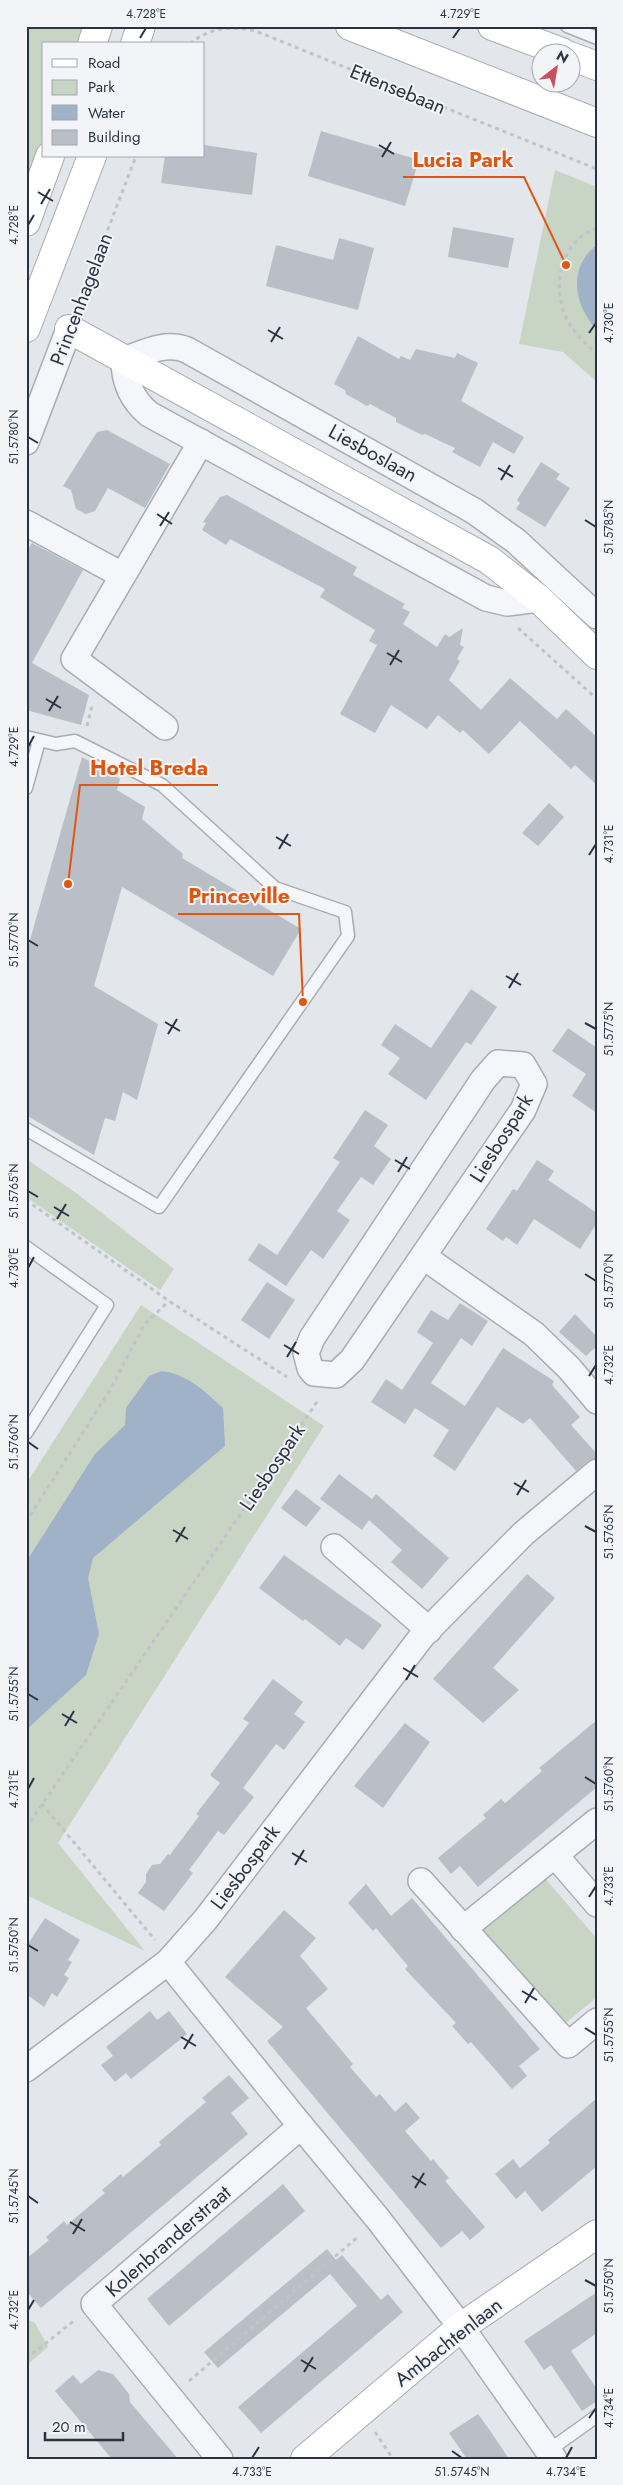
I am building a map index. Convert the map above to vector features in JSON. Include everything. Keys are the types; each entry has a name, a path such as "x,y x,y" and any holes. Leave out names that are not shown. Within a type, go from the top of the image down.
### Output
{"street":[{"path":"93,42 98,26"},
{"path":"136,42 141,26"},
{"name":"Ettensebaan","path":"350,26 597,123"},
{"path":"492,26 535,42"},
{"path":"580,60 597,66"},
{"path":"26,222 49,158"},
{"name":"Princenhagelaan","path":"26,328 91,158"},
{"name":"Princenhagelaan","path":"26,442 69,329"},
{"name":"Liesboslaan","path":"69,329 473,551 506,572 539,599 597,656"},
{"name":"Liesboslaan","path":"124,360 166,346 187,350 474,511 523,547 597,616"},
{"path":"124,360 128,384 140,407 486,598 506,602 539,599"},
{"path":"165,727 74,658 201,442"},
{"path":"26,523 122,575"},
{"name":"Liesbospark","path":"498,1063 523,1065 534,1084 523,1110 424,1256 352,1360 336,1375 314,1373 310,1368 306,1353 312,1338 483,1080 498,1063"},
{"path":"424,1256 534,1334 569,1368 597,1401"},
{"name":"Liesbospark","path":"26,2069 168,1962 206,1919 429,1630 524,1533 597,1472"},
{"path":"334,1547 429,1630"},
{"path":"464,1929 597,1821"},
{"path":"555,1855 597,1904"},
{"path":"421,1881 568,2045 597,2021"},
{"path":"168,1962 378,2219 461,2328 551,2455"},
{"name":"Kolenbranderstraat","path":"220,2459 94,2304 301,2126"},
{"name":"Ambachtenlaan","path":"305,2459 461,2328 597,2234"}],"lane":[{"path":"567,26 597,38"},
{"path":"26,737 56,744 75,741 162,785 275,888 345,912 348,936 158,1207 26,1129"},
{"path":"26,788 39,741"},
{"path":"26,1247 107,1305 26,1433"},
{"path":"551,2455 597,2416"}],"path":[{"name":"Ettensebaan","path":"192,42 197,38 226,28 243,27 597,169"},
{"name":"Princenhagelaan","path":"69,329 135,158"},
{"path":"597,228 590,231 572,247 561,268 559,281 563,308 568,321 576,334 597,354"},
{"path":"486,598 597,699"},
{"path":"84,746 90,709 107,684"},
{"path":"26,1200 169,1301 288,1378"},
{"path":"26,1522 110,1390 144,1325 169,1301"},
{"name":"Liesbospark","path":"26,1828 319,1398 312,1394"},
{"path":"42,1804 156,1942 168,1962"},
{"path":"170,2397 378,2219"},
{"path":"26,2358 94,2304"}],"green space":[{"path":"26,26 91,26 85,42 42,42 42,158 26,200"},
{"path":"555,170 597,187 597,382 563,352 519,344"},
{"path":"26,1159 76,1193 174,1269 160,1290 26,1197"},
{"path":"141,1305 324,1426 58,1843 145,1951 26,1895 26,1484"},
{"path":"544,1877 597,1939 597,1997 562,2026 480,1929"},
{"path":"26,2319 35,2323 48,2347 26,2366"}],"water":[{"path":"597,245 597,330 583,310 577,287 581,264 587,254"},
{"path":"162,1371 188,1380 203,1390 223,1408 225,1446 93,1558 88,1578 99,1634 86,1675 26,1730 26,1562 95,1454 125,1425 126,1408 149,1376"}],"building":[{"path":"321,131 419,160 405,206 308,176"},
{"path":"205,145 257,153 252,195 161,183 165,158 205,158"},
{"path":"453,227 514,238 508,268 448,257"},
{"path":"339,238 374,248 358,310 266,286 276,245 333,260"},
{"path":"358,336 399,359 401,356 410,360 416,349 455,358 457,353 478,363 461,401 524,437 514,454 493,442 480,467 452,452 455,448 425,434 422,435 396,422 396,418 370,404 367,406 346,394 345,390 334,384"},
{"path":"107,430 170,464 145,508 108,488 95,511 86,514 76,509 71,490 63,486 97,432"},
{"path":"541,462 560,474 556,479 570,488 545,527 516,509 520,503 517,500"},
{"path":"227,495 357,567 353,575 405,604 402,608 410,612 403,624 437,647 445,634 449,637 463,628 460,645 464,647 457,659 460,661 449,680 481,710 510,678 557,719 566,709 597,737 597,785 575,765 571,769 520,721 489,754 463,730 460,733 438,715 427,729 391,705 375,733 340,714 377,645 369,641 375,630 320,597 325,589 230,539 226,545 202,530 206,523 203,522 220,497"},
{"path":"32,543 83,570 32,663 89,695 81,725 26,710 26,553"},
{"path":"82,757 120,779 117,790 145,807 142,819 183,854 182,858 301,929 273,976 122,887 94,986 158,1024 137,1100 123,1092 115,1121 105,1118 94,1155 26,1115 26,954"},
{"path":"549,803 564,817 538,846 522,833"},
{"path":"471,989 497,1007 471,1045 466,1042 426,1100 388,1074 400,1058 381,1045 395,1024 431,1048"},
{"path":"568,1028 597,1048 597,1113 572,1096 586,1074 552,1051"},
{"path":"365,1110 388,1125 374,1146 391,1159 373,1185 361,1177 337,1211 350,1220 323,1259 311,1250 286,1286 248,1260 259,1243 277,1255 340,1162 333,1158"},
{"path":"537,1160 554,1171 548,1180 597,1213 597,1223 580,1249 534,1219 517,1245 506,1237 503,1241 486,1229 513,1189 517,1191"},
{"path":"267,1282 295,1300 269,1339 241,1320"},
{"path":"460,1303 488,1321 472,1346 461,1338 431,1383 465,1406 503,1348 554,1381 552,1385 580,1417 571,1425 597,1454 597,1458 588,1461 576,1471 530,1418 523,1424 497,1407 455,1471 433,1456 449,1430 415,1408 405,1424 371,1402 386,1379 402,1390 433,1343 417,1332 431,1310 448,1320"},
{"path":"575,1314 597,1337 597,1346 586,1356 559,1332"},
{"path":"339,1474 372,1499 376,1494 449,1558 422,1589 391,1562 402,1550 369,1520 362,1530 320,1499"},
{"path":"296,1489 321,1508 306,1527 281,1508"},
{"path":"284,1555 382,1625 363,1650 346,1638 340,1646 305,1619 303,1621 259,1588"},
{"path":"527,1574 555,1598 493,1668 519,1690 483,1723 433,1679"},
{"path":"273,1679 303,1702 294,1714 305,1722 284,1750 276,1744 243,1788 254,1797 224,1835 218,1831 189,1870 193,1873 164,1911 138,1893 146,1882 146,1874 152,1865 160,1864 168,1854 170,1855 199,1816 196,1814 220,1783 210,1775 249,1723 243,1719"},
{"path":"597,1720 597,1787 478,1887 460,1866 451,1874 438,1858 486,1818 483,1815 501,1799 505,1803 542,1771 539,1768"},
{"path":"405,1723 430,1742 383,1808 354,1786"},
{"path":"366,1884 391,1916 412,1898 540,2049 519,2066 527,2076 512,2089 471,2042 468,2044 452,2026 456,2023 405,1969 408,1966 376,1928 373,1931 348,1903"},
{"path":"284,1910 316,1938 300,1956 328,1989 306,2008 353,2064 350,2067 376,2097 380,2094 395,2112 406,2102 420,2118 405,2131 431,2161 433,2159 449,2178 445,2181 485,2227 470,2240 462,2231 441,2248 267,2041 283,2027 225,1977"},
{"path":"45,1918 80,1940 68,1960 72,1962 64,1975 69,1978 57,1997 52,1993 44,2007 26,1994 26,1947"},
{"path":"150,2011 157,2020 169,2011 187,2034 131,2079 126,2073 115,2082 101,2065 113,2056 106,2047"},
{"path":"229,2075 249,2098 231,2113 248,2134 41,2308 26,2291 26,2259 49,2240 46,2237 64,2221 67,2225 105,2193 102,2190 121,2174 123,2177 161,2145 159,2142 206,2102 202,2098"},
{"path":"597,2098 597,2166 542,2212 525,2191 516,2199 495,2174 513,2159 520,2168 550,2143 548,2140"},
{"path":"283,2184 305,2211 169,2326 147,2299"},
{"path":"327,2249 336,2260 342,2255 381,2300 388,2294 403,2312 261,2433 238,2407 357,2306 330,2274 218,2368 204,2352"},
{"path":"597,2292 597,2333 571,2351 597,2389 597,2401 582,2411 551,2365 544,2370 524,2341"},
{"path":"98,2370 113,2374 129,2394 130,2402 178,2459 112,2459 55,2391 73,2375 81,2384"},
{"path":"478,2414 509,2459 467,2459 449,2433"}],"place":[{"name":"Lucia Park","path":"566,265"},
{"name":"Hotel Breda","path":"68,884"},
{"name":"Princeville","path":"303,1002"}]}
